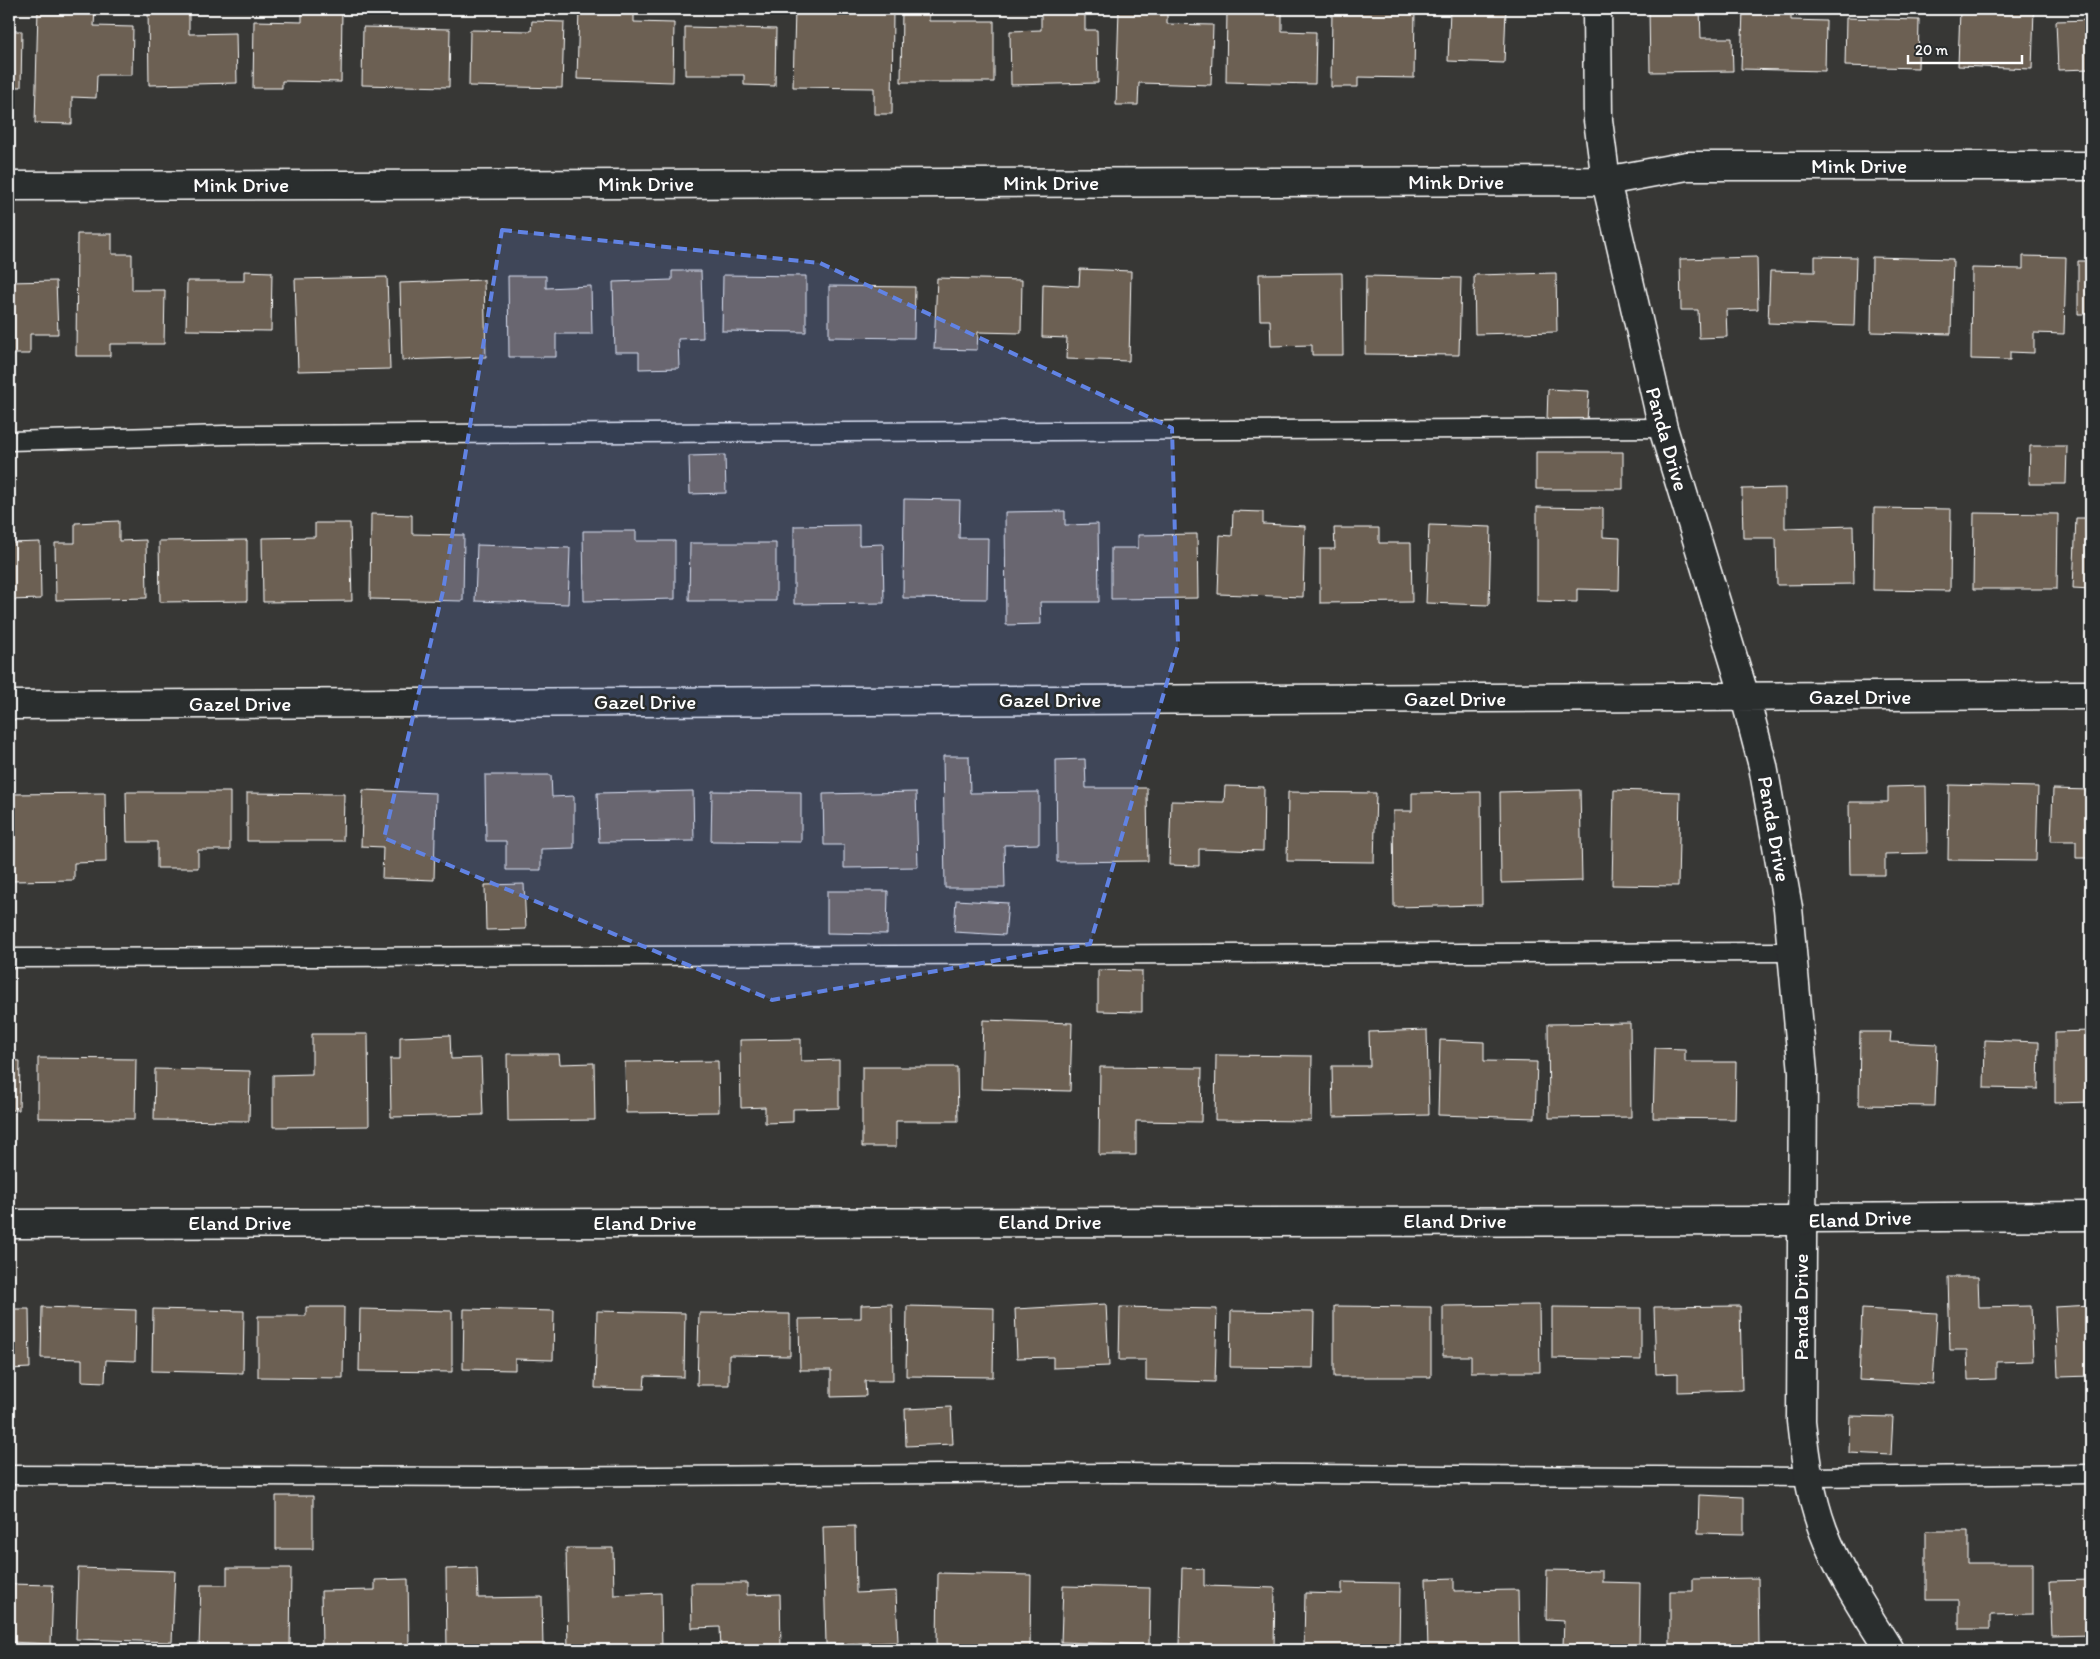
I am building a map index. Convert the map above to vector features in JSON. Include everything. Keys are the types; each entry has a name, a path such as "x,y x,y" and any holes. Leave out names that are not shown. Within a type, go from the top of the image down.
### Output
{"street":[{"name":"Panda Drive","path":"1597,9 1598,120 1606,182 1663,428 1745,697 1763,766 1788,908 1803,1072 1801,1421 1808,1476 1823,1530 1838,1563 1889,1650"},
{"name":"Mink Drive","path":"9,186 1606,182 1687,166 2091,166"},
{"name":"Gazel Drive","path":"9,705 2091,695"},
{"name":"Eland Drive","path":"9,1224 1801,1221 1812,1218 2091,1216"}],"lane":[{"path":"9,440 225,435 1663,428"},
{"path":"9,958 1791,952"},
{"path":"9,1475 506,1477 1122,1473 1808,1476 2091,1474"}],"highlighted area":[{"path":"502,230 820,263 1172,428 1178,645 1090,944 772,1000 384,838 443,591"}],"building":[{"path":"38,9 95,9 94,26 133,27 132,75 97,75 96,98 72,97 72,124 35,123"},
{"path":"148,9 189,9 189,34 236,33 237,83 149,85"},
{"path":"302,9 342,9 341,82 282,81 282,88 253,88 254,21 302,22"},
{"path":"579,9 634,9 634,22 674,23 673,82 577,79"},
{"path":"795,9 893,9 892,114 874,114 874,88 793,87"},
{"path":"902,9 929,9 929,21 994,21 994,82 901,82"},
{"path":"1041,9 1085,9 1085,30 1097,30 1098,83 1011,85 1010,31 1041,30"},
{"path":"1119,9 1167,9 1167,24 1213,25 1211,85 1139,83 1138,105 1116,105"},
{"path":"1227,9 1282,9 1282,31 1316,32 1315,84 1226,82"},
{"path":"1332,9 1415,9 1414,78 1358,77 1358,87 1331,87"},
{"path":"1450,9 1506,9 1504,63 1448,61"},
{"path":"1649,9 1700,9 1701,38 1732,38 1733,71 1650,72"},
{"path":"1743,9 1791,9 1791,20 1826,21 1825,71 1741,69"},
{"path":"1960,9 2034,9 2032,69 1958,66"},
{"path":"1846,18 1919,20 1918,68 1845,66"},
{"path":"2091,20 2091,69 2058,70 2056,21"},
{"path":"532,21 564,22 562,88 469,86 470,30 531,31"},
{"path":"363,27 450,29 449,87 362,85"},
{"path":"685,27 776,29 775,86 744,85 744,75 685,75"},
{"path":"9,31 22,31 21,87 9,87"},
{"path":"77,234 112,234 112,254 132,254 132,290 165,290 164,344 110,344 110,356 76,356"},
{"path":"1815,256 1856,257 1854,326 1768,323 1770,271 1815,272"},
{"path":"2023,256 2066,257 2064,334 2034,333 2034,353 2010,352 2010,360 1971,359 1972,268 2023,269"},
{"path":"1757,257 1758,309 1726,310 1727,337 1699,338 1698,310 1681,310 1680,259"},
{"path":"1872,257 1953,259 1951,334 1871,332"},
{"path":"2078,261 2091,261 2091,314 2078,314"},
{"path":"1080,269 1131,271 1129,361 1066,359 1067,338 1042,337 1043,284 1079,286"},
{"path":"244,271 272,272 271,331 186,330 187,281 244,281"},
{"path":"672,271 701,271 703,338 678,339 679,368 639,369 639,352 615,352 613,282 672,280"},
{"path":"1342,273 1343,355 1312,355 1312,345 1271,346 1270,320 1260,320 1259,274"},
{"path":"1556,273 1557,332 1475,334 1474,275"},
{"path":"723,275 806,276 806,332 722,331"},
{"path":"508,276 546,276 546,288 591,286 592,334 556,334 556,357 509,357"},
{"path":"1366,276 1461,278 1459,355 1365,354"},
{"path":"387,277 390,369 298,371 295,279"},
{"path":"937,278 1022,280 1021,333 978,332 977,350 934,349"},
{"path":"484,280 486,357 402,360 400,283"},
{"path":"56,281 58,334 30,334 30,354 9,354 9,282"},
{"path":"829,286 915,287 914,338 829,337"},
{"path":"1548,389 1589,391 1587,421 1547,420"},
{"path":"2030,446 2067,446 2066,484 2029,484"},
{"path":"1536,452 1623,452 1623,489 1536,489"},
{"path":"725,455 726,493 690,494 689,456"},
{"path":"1785,488 1785,528 1853,526 1854,584 1777,585 1776,538 1743,538 1742,489"},
{"path":"904,499 960,500 959,538 988,538 987,599 903,598"},
{"path":"1537,507 1603,508 1603,537 1620,538 1619,590 1577,589 1577,602 1537,601"},
{"path":"1874,508 1951,509 1950,591 1873,590"},
{"path":"1065,511 1065,525 1098,524 1099,602 1040,602 1041,624 1006,625 1005,512"},
{"path":"1233,511 1263,512 1263,524 1305,526 1303,597 1218,594 1220,535 1232,536"},
{"path":"1974,513 2058,514 2057,589 1973,589"},
{"path":"371,514 412,515 412,534 464,535 463,601 370,599"},
{"path":"2076,518 2091,518 2091,589 2073,588"},
{"path":"119,521 119,541 146,540 147,598 56,600 55,543 75,543 75,523"},
{"path":"315,523 350,523 352,601 263,602 262,538 315,537"},
{"path":"859,525 859,545 883,544 884,603 794,604 794,526"},
{"path":"1429,525 1491,527 1489,605 1426,603"},
{"path":"1334,528 1379,528 1379,543 1411,543 1412,602 1320,603 1320,549 1335,549"},
{"path":"583,531 636,531 636,541 675,541 675,599 584,601"},
{"path":"1197,534 1198,598 1111,599 1111,548 1138,548 1138,535"},
{"path":"247,540 247,601 160,602 159,541"},
{"path":"40,542 41,599 9,600 9,543"},
{"path":"690,543 776,543 776,601 689,601"},
{"path":"477,545 570,548 568,604 475,601"},
{"path":"943,756 969,756 970,793 1039,792 1039,844 1004,845 1005,888 945,888"},
{"path":"1085,759 1086,788 1147,788 1148,861 1057,862 1056,760"},
{"path":"485,775 551,775 552,797 574,796 574,848 541,849 541,870 506,870 506,841 486,841"},
{"path":"1949,785 2038,787 2036,861 1948,860"},
{"path":"1225,786 1264,787 1263,851 1199,849 1199,866 1169,865 1171,801 1224,802"},
{"path":"1926,786 1927,853 1885,854 1885,875 1850,875 1849,802 1888,802 1888,787"},
{"path":"2053,789 2091,790 2091,858 2076,858 2076,841 2051,841"},
{"path":"363,790 436,793 434,880 382,878 383,847 361,846"},
{"path":"1580,790 1582,881 1501,883 1500,792"},
{"path":"1614,790 1680,792 1678,886 1612,885"},
{"path":"693,791 694,841 599,842 597,793"},
{"path":"712,791 801,792 801,842 711,841"},
{"path":"126,792 230,792 230,850 198,850 198,868 157,868 157,842 127,842"},
{"path":"916,792 918,867 844,868 844,845 824,845 823,794"},
{"path":"1288,792 1376,793 1374,862 1287,861"},
{"path":"1481,792 1482,905 1394,907 1393,811 1412,811 1412,793"},
{"path":"105,793 106,862 74,863 74,880 11,881 10,794"},
{"path":"247,793 344,794 343,841 247,841"},
{"path":"524,884 526,929 486,930 485,885"},
{"path":"827,891 888,891 887,934 827,933"},
{"path":"956,900 1008,903 1005,935 954,932"},
{"path":"1098,970 1142,971 1142,1012 1098,1011"},
{"path":"983,1020 1072,1023 1070,1091 981,1089"},
{"path":"1630,1023 1631,1117 1549,1118 1548,1024"},
{"path":"1427,1030 1429,1115 1333,1117 1332,1066 1370,1066 1369,1032"},
{"path":"2091,1031 2091,1102 2055,1103 2055,1032"},
{"path":"1860,1032 1891,1032 1890,1042 1937,1044 1935,1106 1859,1105"},
{"path":"312,1034 368,1034 369,1126 273,1127 273,1075 312,1074"},
{"path":"450,1035 451,1059 481,1058 483,1115 391,1117 390,1059 400,1059 400,1037"},
{"path":"801,1039 801,1061 839,1060 839,1108 793,1109 793,1122 765,1123 765,1107 741,1108 740,1040"},
{"path":"1440,1040 1484,1042 1484,1061 1537,1062 1535,1118 1438,1115"},
{"path":"1985,1040 2039,1042 2038,1089 1984,1088"},
{"path":"1655,1048 1685,1049 1685,1062 1736,1062 1735,1119 1653,1118"},
{"path":"507,1054 559,1054 560,1064 594,1063 595,1120 508,1121"},
{"path":"1216,1055 1312,1056 1311,1121 1215,1120"},
{"path":"38,1058 136,1059 135,1119 38,1118"},
{"path":"9,1060 20,1061 19,1110 9,1110"},
{"path":"718,1061 719,1112 626,1113 625,1062"},
{"path":"862,1067 957,1067 958,1121 896,1121 896,1147 862,1147"},
{"path":"1100,1067 1202,1068 1201,1122 1136,1121 1136,1155 1099,1155"},
{"path":"155,1069 250,1071 249,1121 154,1120"},
{"path":"1948,1277 1978,1277 1979,1307 2031,1306 2033,1361 1996,1362 1996,1379 1968,1380 1967,1350 1950,1350"},
{"path":"892,1304 893,1381 865,1381 866,1396 831,1397 831,1370 800,1370 799,1319 861,1318 861,1305"},
{"path":"1106,1304 1109,1366 1053,1368 1053,1357 1017,1358 1015,1309"},
{"path":"1539,1305 1540,1372 1471,1372 1471,1356 1443,1356 1443,1306"},
{"path":"2091,1305 2091,1376 2058,1377 2055,1307"},
{"path":"907,1306 994,1308 993,1377 906,1376"},
{"path":"1334,1306 1431,1307 1431,1377 1334,1377"},
{"path":"1740,1306 1742,1390 1678,1392 1678,1373 1656,1374 1654,1307"},
{"path":"42,1307 136,1310 135,1361 106,1360 105,1382 82,1381 82,1359 41,1358"},
{"path":"306,1307 344,1307 343,1378 258,1377 258,1316 306,1316"},
{"path":"1120,1307 1217,1309 1215,1382 1146,1380 1146,1360 1119,1360"},
{"path":"1552,1307 1641,1308 1641,1360 1552,1358"},
{"path":"9,1309 29,1309 30,1368 9,1369"},
{"path":"153,1309 244,1311 243,1373 152,1371"},
{"path":"360,1309 452,1311 452,1372 359,1371"},
{"path":"464,1309 554,1311 553,1360 515,1359 515,1370 463,1369"},
{"path":"1862,1309 1937,1313 1933,1384 1859,1380"},
{"path":"597,1311 685,1313 684,1377 645,1376 644,1389 595,1388"},
{"path":"1231,1311 1314,1312 1313,1368 1230,1367"},
{"path":"699,1313 790,1314 790,1356 729,1355 729,1385 697,1385"},
{"path":"951,1407 953,1444 906,1446 905,1409"},
{"path":"1850,1416 1893,1417 1891,1455 1849,1453"},
{"path":"1699,1495 1744,1497 1744,1534 1698,1533"},
{"path":"276,1496 313,1496 313,1549 276,1549"},
{"path":"855,1526 856,1593 896,1591 898,1642 826,1644 823,1527"},
{"path":"1926,1531 1968,1531 1968,1563 2033,1563 2033,1614 1990,1615 1990,1629 1959,1629 1959,1600 1926,1600"},
{"path":"566,1548 613,1548 614,1595 661,1593 662,1650 568,1650"},
{"path":"78,1568 175,1571 172,1642 76,1639"},
{"path":"227,1568 291,1568 290,1649 199,1647 201,1585 227,1585"},
{"path":"477,1568 478,1598 542,1597 543,1649 447,1650 446,1569"},
{"path":"1182,1568 1204,1569 1204,1586 1275,1588 1274,1649 1180,1646"},
{"path":"1547,1570 1602,1571 1602,1582 1640,1583 1639,1647 1563,1646 1564,1620 1546,1619"},
{"path":"938,1573 1031,1575 1030,1647 937,1645"},
{"path":"1454,1578 1454,1591 1518,1590 1519,1647 1428,1649 1426,1579"},
{"path":"1758,1578 1759,1646 1670,1647 1670,1591 1693,1591 1693,1579"},
{"path":"408,1579 409,1647 322,1648 321,1591 375,1590 375,1580"},
{"path":"2091,1580 2091,1635 2052,1636 2050,1581"},
{"path":"1342,1582 1400,1583 1399,1649 1304,1647 1305,1593 1342,1594"},
{"path":"691,1583 747,1583 747,1595 780,1594 781,1649 721,1650 720,1627 692,1628"},
{"path":"9,1584 53,1585 51,1644 10,1642 9,1650"},
{"path":"1063,1586 1150,1588 1149,1645 1061,1642"}]}
